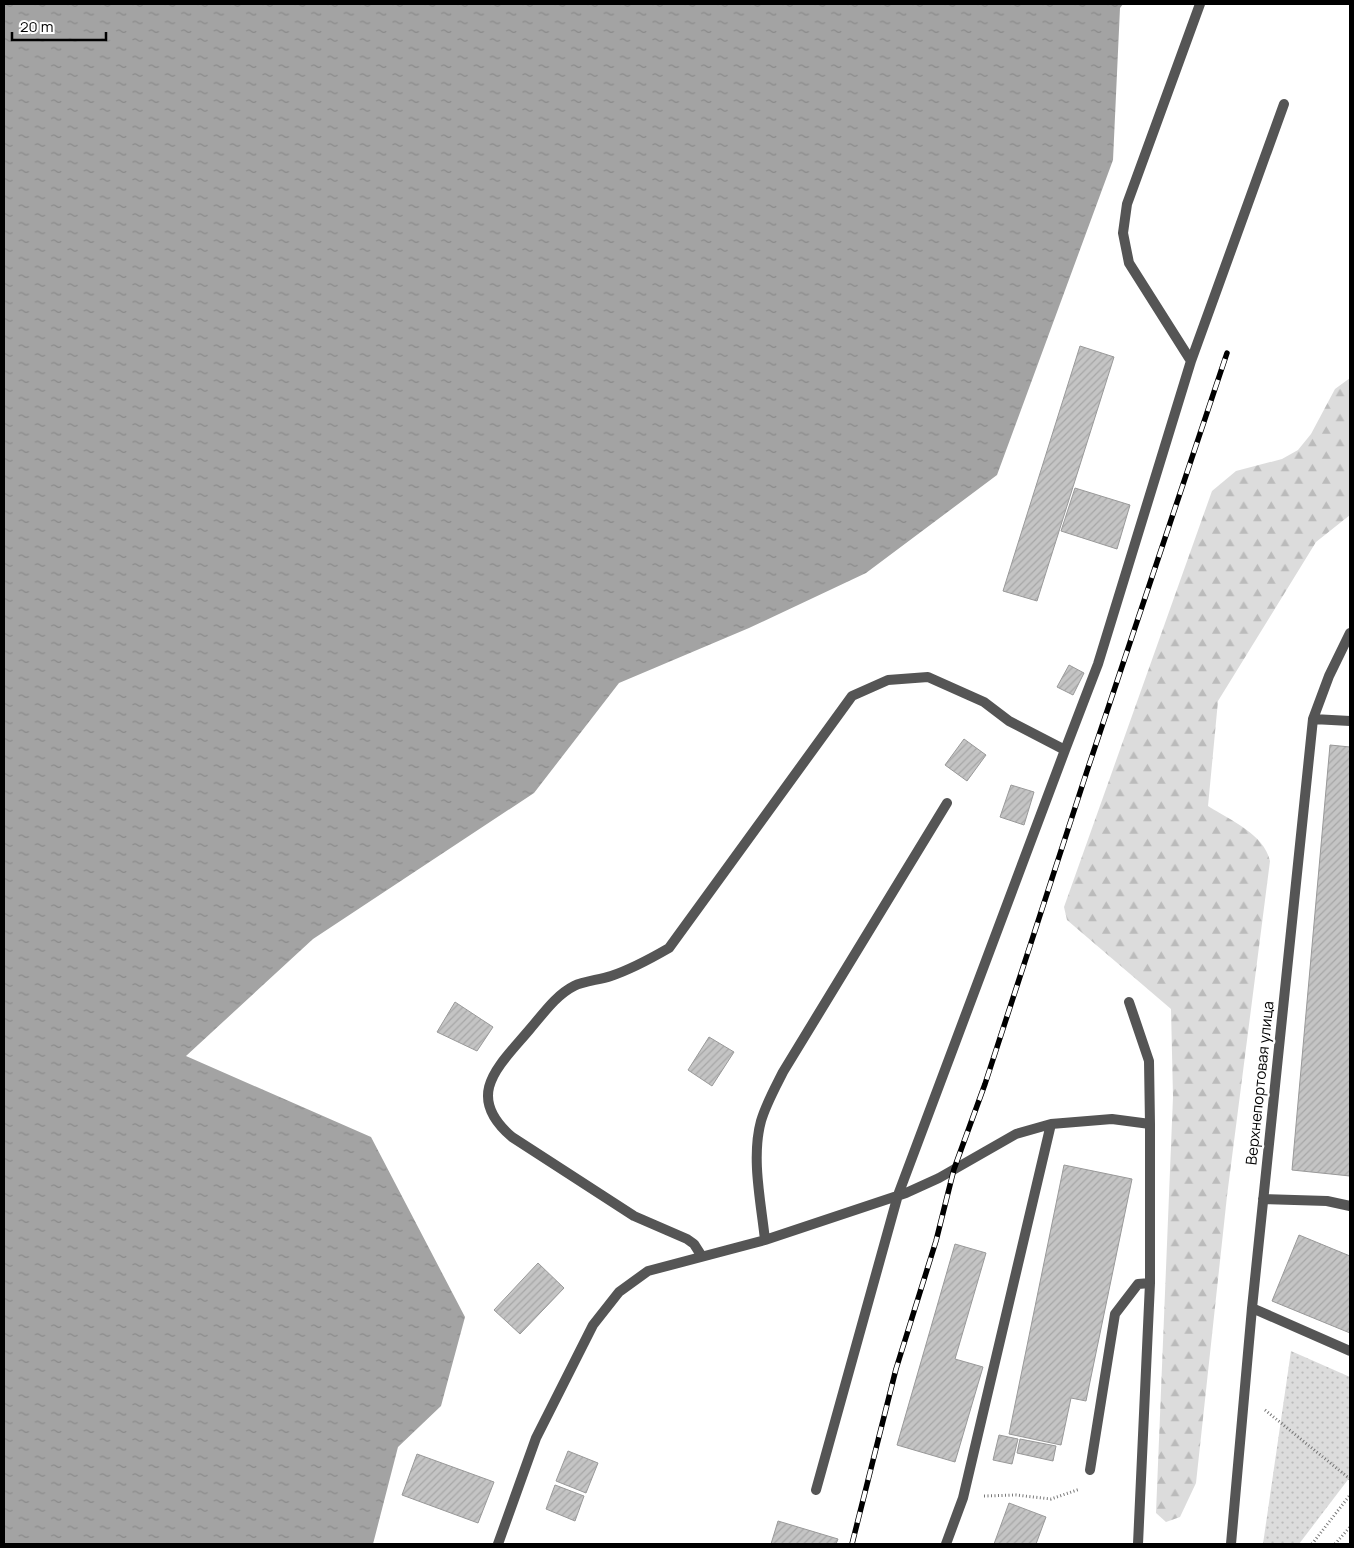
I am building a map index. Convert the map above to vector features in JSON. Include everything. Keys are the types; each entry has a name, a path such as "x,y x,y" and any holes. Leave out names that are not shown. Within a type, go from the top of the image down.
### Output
{"lane":[{"path":"1191,361 1129,263 1124,233 1127,204 1200,4"},
{"path":"816,1490 898,1195 1098,664 1191,361 1284,104"},
{"name":"Верхнепортовая улица","path":"1231,1544 1252,1308 1313,719 1329,676 1350,633"},
{"path":"700,1255 694,1244 634,1216 512,1137 496,1123 488,1098 489,1086 494,1071 554,1002 574,986 636,967 669,948 852,696 888,680 928,677 984,702 1009,721 1065,750"},
{"path":"1313,719 1350,721"},
{"path":"765,1240 758,1169 761,1122 768,1101 782,1072 947,803"},
{"path":"1129,1002 1148,1061 1150,1124 1150,1283 1138,1544"},
{"path":"498,1544 536,1438 594,1325 618,1292 648,1271 700,1255 765,1240 898,1195 939,1178 1016,1134 1051,1124 1112,1119 1150,1124"},
{"path":"946,1544 963,1498 1051,1124"},
{"path":"1263,1200 1327,1200 1350,1206"},
{"path":"1090,1470 1115,1314 1138,1284 1150,1283"},
{"path":"1252,1308 1350,1351"}],"path":[{"path":"1244,1392 1350,1479"},
{"path":"963,1498 1016,1495 1051,1499 1086,1487 1090,1470"},
{"path":"1312,1544 1350,1495"},
{"path":"1335,1544 1350,1527"}],"green space":[{"path":"1350,378 1350,515 1316,542 1218,701 1208,806 1254,835 1267,851 1270,861 1227,1196 1196,1483 1180,1517 1166,1522 1156,1513 1173,1097 1171,1009 1067,920 1064,907 1212,491 1236,471 1282,459 1298,450 1311,434 1335,389"},
{"path":"1291,1351 1350,1377 1350,1477 1299,1544 1263,1544"}],"water":[{"path":"4,4 1123,4 1120,8 1113,160 997,475 866,573 749,628 619,683 534,793 313,939 186,1056 371,1137 465,1317 441,1406 398,1447 373,1544 4,1544"}],"building":[{"path":"1080,346 1114,357 1037,601 1003,591"},
{"path":"1075,488 1130,505 1117,549 1061,531"},
{"path":"1069,665 1084,673 1073,695 1057,687"},
{"path":"964,739 986,755 967,781 945,765"},
{"path":"1330,745 1350,747 1350,1176 1292,1170"},
{"path":"1011,785 1034,792 1024,825 1000,817"},
{"path":"455,1002 493,1027 477,1051 437,1032"},
{"path":"709,1037 734,1052 712,1086 688,1070"},
{"path":"1064,1165 1132,1179 1086,1401 1071,1398 1061,1445 1009,1434"},
{"path":"1299,1235 1350,1256 1350,1333 1272,1301"},
{"path":"955,1244 986,1253 955,1359 983,1367 955,1462 897,1445"},
{"path":"538,1263 564,1288 520,1334 494,1310"},
{"path":"999,1435 1018,1439 1012,1464 993,1460"},
{"path":"1020,1439 1056,1446 1053,1461 1017,1453"},
{"path":"568,1451 598,1463 586,1493 556,1481"},
{"path":"417,1454 494,1482 478,1523 402,1495"},
{"path":"555,1485 584,1496 575,1521 546,1509"},
{"path":"1009,1503 1046,1517 1036,1544 994,1544"},
{"path":"778,1521 838,1539 836,1544 771,1544"}],"railway":[{"path":"852,1544 896,1369 936,1241 954,1169 985,1084 1087,771 1227,353"}]}
